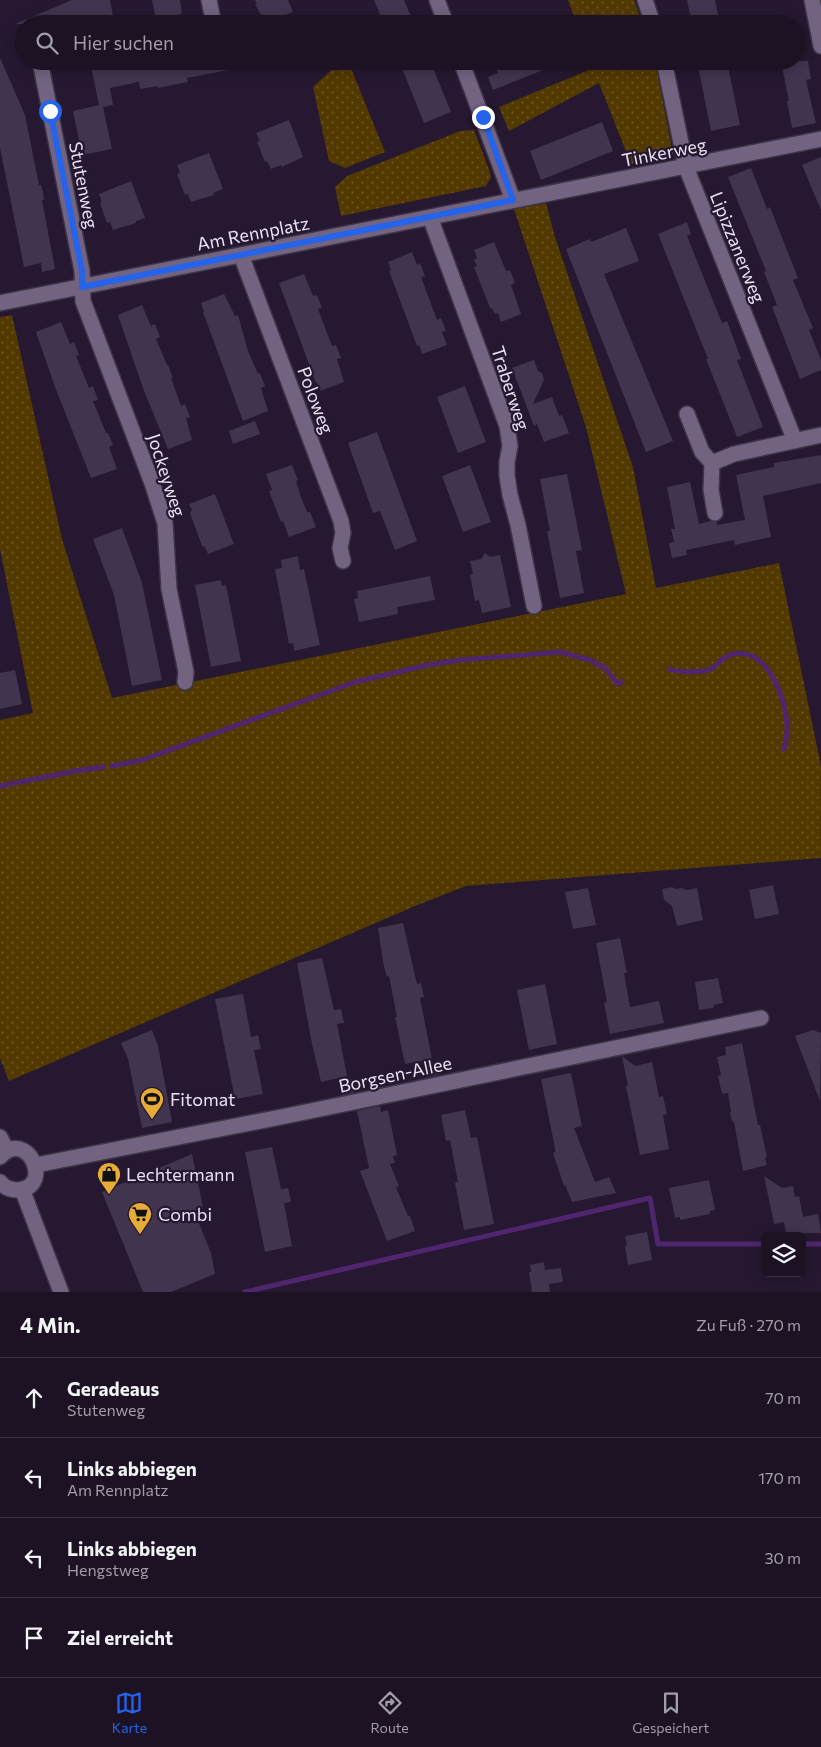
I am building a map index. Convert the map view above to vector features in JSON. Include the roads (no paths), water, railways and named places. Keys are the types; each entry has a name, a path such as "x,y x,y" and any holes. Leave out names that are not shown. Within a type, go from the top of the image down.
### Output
{"street":[{"path":"209,0 212,15"},
{"path":"437,0 443,15"},
{"path":"645,0 650,15"},
{"path":"812,0 821,46"},
{"name":"Stutenweg","path":"42,70 80,261 82,287"},
{"path":"464,70 513,200"},
{"name":"Lipizzanerweg","path":"666,70 686,167 794,441"},
{"name":"Tinkerweg","path":"513,200 821,139"},
{"name":"Am Rennplatz","path":"0,303 513,200"},
{"name":"Traberweg","path":"430,217 507,426 510,446 507,469 510,495 534,606"},
{"name":"Poloweg","path":"241,255 341,521 343,533 340,548 343,561"},
{"name":"Jockeyweg","path":"82,287 84,301 165,522 169,589 186,672 185,682"},
{"path":"687,414 702,452 712,464 711,490 715,513"},
{"path":"712,464 734,454 821,435"},
{"name":"Borgsen-Allee","path":"36,1165 286,1116 761,1018"},
{"path":"0,1137 4,1154 19,1149 30,1154 36,1165 35,1176 28,1186 22,1189 9,1189 0,1182"},
{"path":"22,1189 61,1292"}],"waterway":[{"path":"112,766 142,760 355,682 428,665 460,660 560,652 590,660 605,668 618,684 622,682"},
{"path":"669,669 685,672 705,671 733,654 746,654 757,659 767,668 781,694 787,722 784,749"},
{"path":"0,786 103,767"},
{"path":"245,1292 650,1198 658,1244 761,1244"},
{"path":"806,1244 821,1244"}],"place":[{"name":"Fitomat","path":"152,1120"},
{"name":"Lechtermann","path":"109,1195"},
{"name":"Combi","path":"140,1235"}]}
